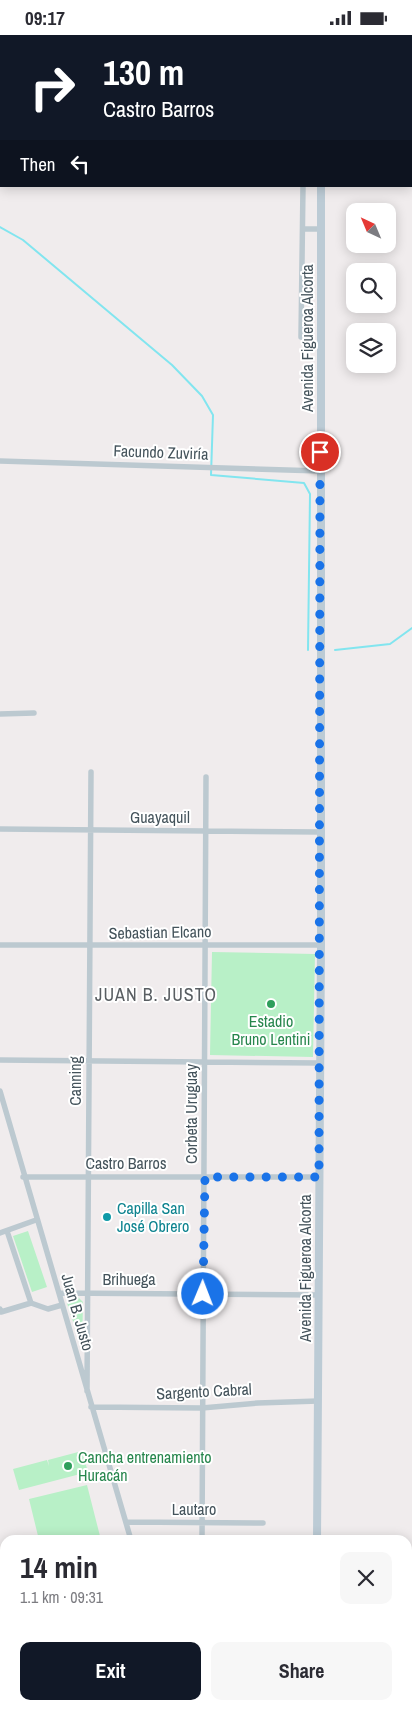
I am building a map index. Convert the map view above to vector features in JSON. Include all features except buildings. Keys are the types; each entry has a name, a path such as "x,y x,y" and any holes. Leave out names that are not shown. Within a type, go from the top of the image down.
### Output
{"main road":[{"name":"Avenida Figueroa Alcorta","path":"316,1535 321,945 320,471 322,187"}],"street":[{"path":"301,337 303,187"},
{"path":"303,229 321,229"},
{"name":"Facundo Zuviría","path":"0,461 320,471"},
{"path":"0,714 34,713"},
{"name":"Canning","path":"87,1391 91,771"},
{"name":"Corbeta Uruguay","path":"202,1535 206,777"},
{"name":"Guayaquil","path":"0,829 320,832"},
{"name":"Sebastian Elcano","path":"0,945 90,947 321,945"},
{"path":"0,1060 320,1063"},
{"name":"Juan B. Justo","path":"0,1091 23,1177 130,1535"},
{"name":"Castro Barros","path":"23,1177 319,1177"},
{"path":"0,1233 36,1220"},
{"path":"7,1231 31,1303"},
{"name":"Brihuega","path":"59,1293 319,1295"},
{"path":"0,1309 1,1313 31,1303 48,1309 62,1305"},
{"name":"Sargento Cabral","path":"92,1407 202,1408 258,1403 318,1401"},
{"name":"Lautaro","path":"126,1522 262,1523"}],"green space":[{"path":"212,952 315,954 313,1057 210,1055"},
{"path":"28,1231 47,1287 32,1292 13,1236"},
{"path":"78,1297 83,1302 82,1349 67,1303 70,1298"},
{"path":"82,1451 88,1472 19,1490 13,1469 47,1460 49,1466 48,1460"},
{"path":"87,1485 100,1535 38,1535 29,1499"}],"waterway":[{"path":"0,227 23,240 172,365 202,396 213,415 211,475 304,483 310,494 308,650"},
{"path":"335,650 390,644 412,628"}],"place":[{"name":"Estadio Bruno Lentini","path":"271,1004"},
{"name":"Capilla San José Obrero","path":"107,1217"},
{"name":"Cancha entrenamiento Huracán","path":"68,1466"}],"district":[{"name":"JUAN B. JUSTO","path":"156,994"}],"route":[{"path":"203,1294 205,1177 319,1177 321,945 320,452"}]}
